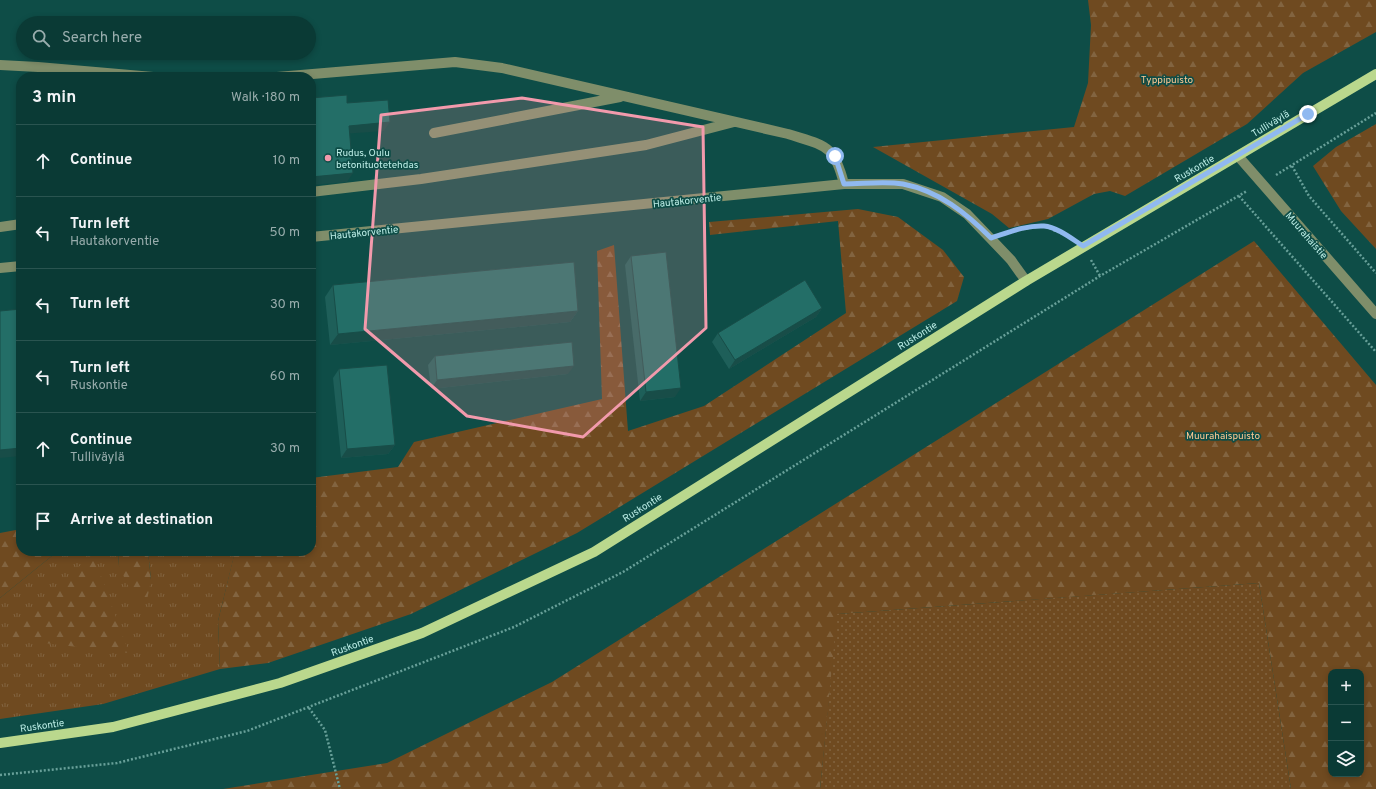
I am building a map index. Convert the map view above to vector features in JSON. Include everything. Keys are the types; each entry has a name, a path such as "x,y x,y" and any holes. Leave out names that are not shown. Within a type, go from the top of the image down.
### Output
{"main road":[{"name":"Tulliväylä","path":"1238,156 1376,74"},
{"name":"Ruskontie","path":"0,743 113,726 280,683 422,633 594,552 1026,281 1238,156"}],"street":[{"path":"316,74 455,62 502,68 788,134 826,147 835,156 844,184"},
{"path":"0,66 38,67 96,72"},
{"path":"434,133 624,96"},
{"path":"316,191 421,179 646,145 736,122"},
{"name":"Muurahaistie","path":"1238,156 1376,314"},
{"name":"Hautakorventie","path":"316,237 844,184 903,184 942,197 967,214 1011,260 1026,281"},
{"path":"0,227 16,225"},
{"path":"0,268 16,266"}],"path":[{"path":"1292,166 1309,196 1376,273"},
{"path":"1239,196 1376,352"},
{"path":"991,238 1016,230 1044,226 1069,236 1083,246 1100,276"},
{"path":"309,708 325,730 340,789"}],"highlighted area":[{"path":"522,98 703,127 706,328 583,437 467,416 365,329 381,115"}],"green space":[{"name":"Typpipuisto","path":"1088,0 1376,0 1376,32 1303,73 1247,124 1125,196 1110,191 1094,194 1048,219 1009,228 992,214 873,147 1074,127 1088,83 1091,25"},
{"path":"1376,124 1376,249 1341,211 1313,166 1336,147"},
{"path":"858,209 898,217 943,250 964,277 957,301 577,533 411,614 268,663 220,669 218,621 234,556 316,556 316,477 398,467 414,442 602,399 597,251 614,245 628,431 704,406 846,313 838,221 710,235 709,222"},
{"name":"Muurahaispuisto","path":"1254,241 1376,385 1376,789 1291,789 1259,583 838,614 820,789 223,789 387,763 552,682"},
{"path":"16,530 16,556 52,556 0,598 0,533"},
{"path":"52,556 118,556 119,566 151,580 149,556 234,556 218,621 220,669 103,704 0,719 0,598"},
{"path":"91,556 94,556 129,653 1,638"},
{"path":"118,556 149,556 151,580 147,600 134,599 119,566"},
{"path":"1259,583 1291,789 820,789 837,614"}],"building":[{"name":"Rudus, Oulu betonituotetehdas","path":"347,95 347,103 388,100 390,122 349,126 353,173 316,177 316,98"},
{"path":"666,252 681,388 646,392 631,256"},
{"path":"574,262 578,311 338,334 333,285"},
{"path":"805,280 822,308 735,360 718,333"},
{"path":"16,309 16,448 0,450 0,311"},
{"path":"572,342 574,366 437,380 435,356"},
{"path":"387,365 395,445 347,449 339,369"}],"place":[{"name":"Rudus, Oulu betonituotetehdas","path":"328,158"}],"route":[{"path":"835,156 840,167 844,184 903,184 942,197 967,214 991,238 1016,230 1044,226 1069,236 1083,246 1308,114"}]}
